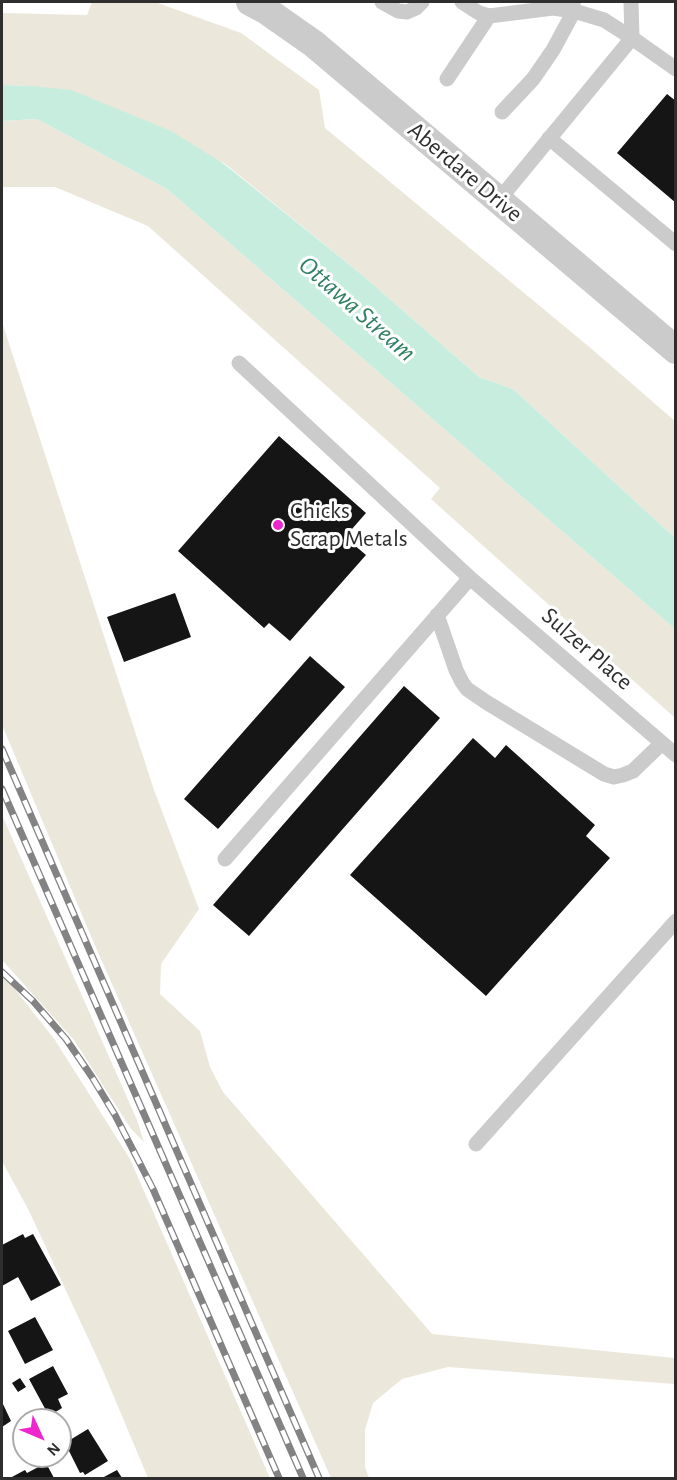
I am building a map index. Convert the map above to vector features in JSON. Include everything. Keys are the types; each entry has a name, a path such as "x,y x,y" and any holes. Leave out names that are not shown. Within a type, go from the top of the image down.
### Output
{"street":[{"name":"Aberdare Drive","path":"250,2 267,11 314,44 675,350"}],"lane":[{"path":"382,2 398,12 407,12 422,2"},
{"path":"462,2 479,13 489,16 515,7 574,6 604,20 675,69"},
{"path":"498,201 632,38 632,2"},
{"path":"502,112 532,79 553,50 574,6"},
{"path":"447,79 489,16"},
{"path":"549,138 675,244"},
{"name":"Sulzer Place","path":"238,363 470,578 675,755"},
{"path":"225,859 470,578"},
{"path":"437,615 456,670 467,689 604,774 614,777 633,771 662,743"},
{"path":"476,1144 675,921"}],"shaded area":[{"path":"92,2 155,2 241,33 319,90 325,128 593,350 675,421 675,538 513,389 479,377 361,274 224,163 32,86 2,85 2,13 87,15"},
{"path":"37,119 167,189 675,629 675,718 431,499 440,488 148,226 55,187 2,187 2,121"},
{"path":"2,322 154,790 199,909 161,964 160,994 200,1031 210,1067 223,1092 432,1334 675,1358 675,1384 448,1367 402,1379 373,1403 365,1430 365,1467 369,1478 331,1478 93,941 2,725"},
{"path":"2,815 137,1120 144,1142 131,1129 74,1040 2,960"},
{"path":"2,977 14,988 55,1040 130,1159 270,1478 148,1478 101,1366 29,1211 2,1161"}],"water":[{"name":"Ottawa Stream","path":"2,85 71,90 171,131 224,164 361,274 479,377 513,389 675,538 675,629 167,189 37,119 2,121"}],"building":[{"path":"667,94 676,101 676,203 617,153"},
{"name":"Chicks Scrap Metals","path":"279,436 366,513 345,537 366,555 290,641 269,623 264,628 178,551"},
{"path":"175,593 191,637 124,662 107,617"},
{"path":"310,656 345,687 218,829 184,799"},
{"path":"404,686 440,718 249,936 213,905"},
{"path":"473,738 495,758 506,745 595,825 586,836 610,858 486,996 350,875"},
{"path":"23,1234 25,1238 33,1234 61,1285 31,1301 18,1277 2,1286 2,1245"},
{"path":"35,1317 53,1350 25,1364 8,1331"},
{"path":"53,1366 68,1394 58,1399 62,1408 45,1408 29,1379"},
{"path":"20,1378 26,1387 18,1392 12,1383"},
{"path":"2,1402 11,1421 2,1427"},
{"path":"88,1429 108,1461 85,1475 83,1472 80,1473 72,1457 72,1439"},
{"path":"36,1468 49,1468 54,1478 10,1478 25,1470 27,1473"},
{"path":"117,1470 122,1478 102,1478"}],"railway":[{"path":"2,749 319,1478"},
{"path":"2,789 303,1478"},
{"path":"2,972 33,1001 66,1039 115,1115 153,1189 279,1478"}],"place":[{"name":"Chicks Scrap Metals","path":"278,525"}]}
